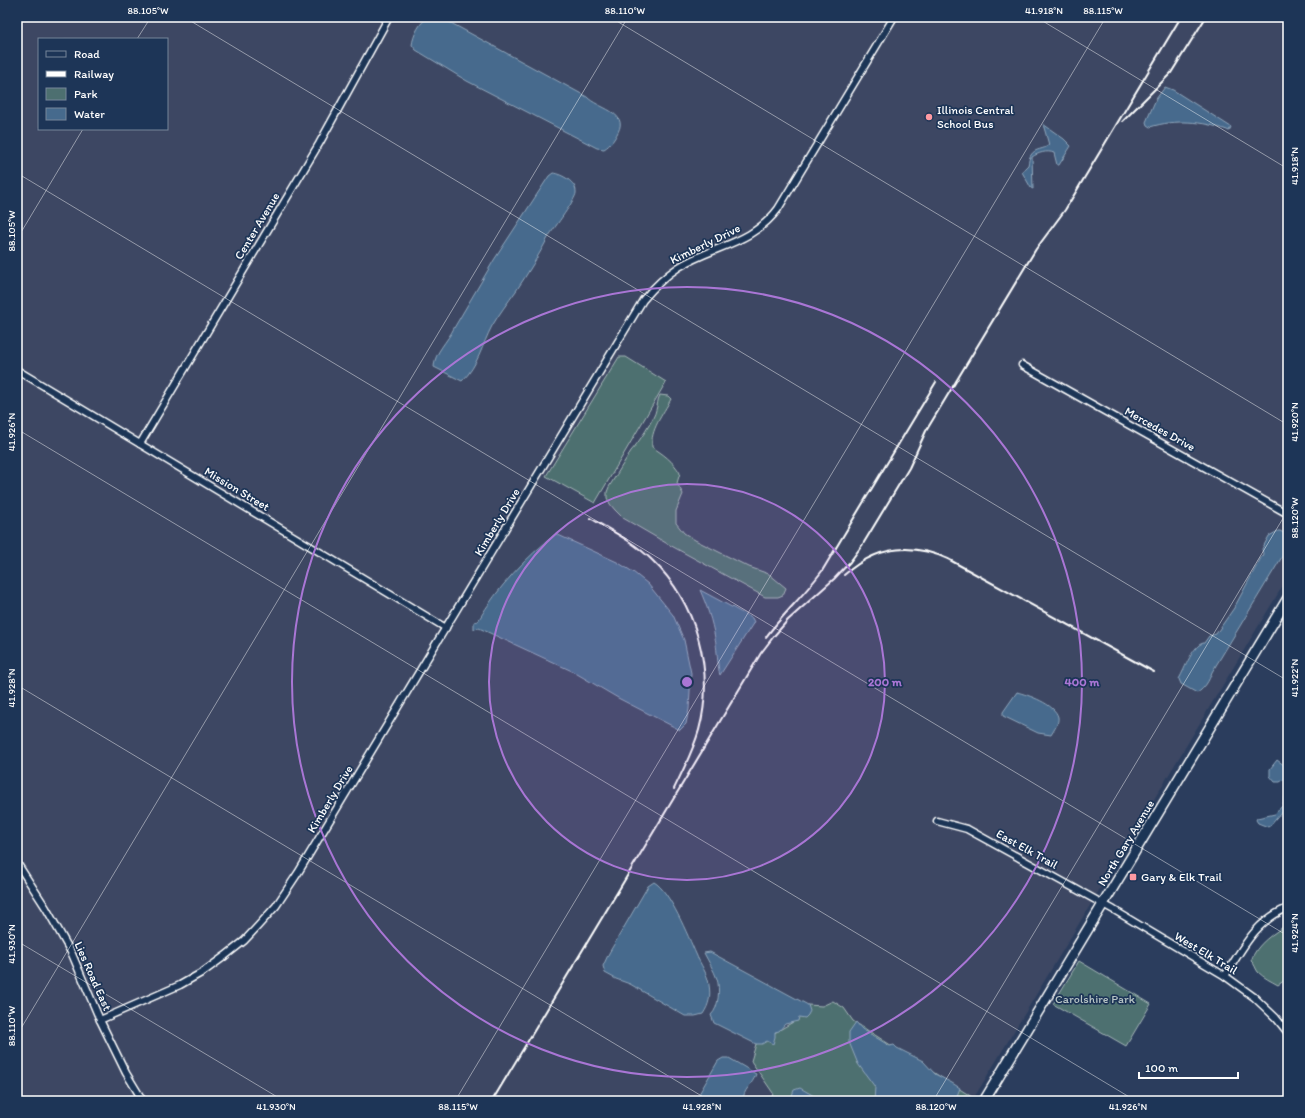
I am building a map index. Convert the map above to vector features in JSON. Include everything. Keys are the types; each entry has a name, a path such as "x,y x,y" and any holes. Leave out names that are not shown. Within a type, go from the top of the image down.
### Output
{"street":[{"name":"Center Avenue","path":"140,444 319,144 390,17"},
{"name":"Kimberly Drive","path":"100,1020 164,992 203,972 244,941 276,906 298,873 643,300 658,283 680,266 741,240 759,229 771,218 778,209 894,17"},
{"name":"Mercedes Drive","path":"1022,365 1288,514"},
{"name":"Mission Street","path":"17,370 446,628"},
{"name":"North Gary Avenue","path":"988,1100 1103,904 1288,598"},
{"name":"East Elk Trail","path":"937,821 967,830 1103,904"},
{"name":"Lies Road East","path":"17,863 46,908 72,954 100,1020 126,1072 143,1101"},
{"name":"West Elk Trail","path":"1103,904 1225,976 1254,997 1276,1018 1288,1033"},
{"path":"1225,976 1253,932 1271,917 1288,908"}],"shaded area":[{"path":"17,17 1288,17 1288,577 972,1101 17,1101"}],"green space":[{"path":"619,357 626,357 666,382 595,503 546,476"},
{"path":"660,395 668,396 671,399 655,428 652,447 668,458 680,473 677,483 683,494 676,511 676,523 684,533 695,540 749,567 769,574 786,588 783,595 778,597 765,597 623,518 610,504 607,498 609,487 649,425 655,414"},
{"path":"1288,924 1288,978 1278,985 1260,974 1251,961 1253,955 1261,944 1271,935"},
{"name":"Carolshire Park","path":"1079,961 1151,1004 1126,1046 1053,1004"},
{"path":"833,1001 844,1008 853,1021 972,1097 970,1101 771,1101 773,1093 751,1061 756,1044 793,1022 808,1005 822,1006"}],"water":[{"path":"430,17 440,17 610,111 616,115 620,125 614,139 609,146 604,149 597,148 467,81 416,50 412,45 415,33 423,21"},
{"path":"1165,87 1173,90 1231,127 1229,131 1218,127 1189,122 1160,124 1150,127 1147,125 1146,122 1156,99"},
{"path":"1043,124 1071,146 1059,165 1057,165 1054,153 1051,152 1043,152 1032,157 1033,189 1022,172 1028,165 1030,157 1033,153 1049,145"},
{"path":"553,173 568,179 574,185 576,189 575,196 525,277 492,326 472,369 462,381 434,367 436,357 494,260 549,176"},
{"path":"1278,531 1288,535 1288,547 1212,672 1210,678 1197,693 1181,684 1179,679 1193,652 1200,644 1204,643 1209,636 1216,634 1234,608 1263,554 1262,549 1269,536"},
{"path":"556,534 617,562 633,572 648,584 673,615 684,640 691,673 689,709 686,724 680,730 618,698 572,671 479,628 474,629 474,622 478,621 503,585 523,563"},
{"path":"700,590 752,618 754,622 720,675 716,642 707,608"},
{"path":"1017,692 1028,695 1047,704 1056,712 1058,722 1051,735 1038,733 1003,716 1003,712"},
{"path":"1277,760 1288,768 1288,781 1285,779 1280,782 1275,782 1270,776 1270,769"},
{"path":"1288,794 1288,816 1281,813 1268,827 1258,823 1256,820 1257,818 1275,814 1283,805 1284,798"},
{"path":"654,882 660,887 672,904 707,977 710,997 703,1014 685,1016 630,984 605,973 603,966 609,953 648,886"},
{"path":"710,952 808,1005 810,1011 808,1015 805,1018 799,1017 798,1021 785,1024 779,1031 775,1032 773,1044 767,1041 762,1044 756,1044 714,1023 711,1015 716,1008 718,983 713,969 704,953"},
{"path":"856,1022 862,1029 890,1046 894,1045 923,1061 935,1074 960,1088 957,1096 953,1101 874,1101 875,1087 858,1064 849,1042 849,1032"},
{"path":"723,1058 729,1058 756,1074 744,1093 743,1101 695,1101 718,1061"},
{"path":"800,1088 823,1101 790,1101 794,1090"}],"railway":[{"path":"492,1101 761,653 788,620 834,579 850,562 863,544 909,468 926,431 1036,249 1065,210 1181,17"},
{"path":"1123,121 1171,73 1206,17"},
{"path":"766,637 822,571 936,382"},
{"path":"590,518 638,548 668,577 681,596 691,617 698,639 703,662 705,685 703,708 699,730 694,745 674,789"},
{"path":"844,575 868,558 880,553 906,549 934,553 948,559 1154,672"}],"place":[{"name":"Illinois Central School Bus","path":"929,117"},
{"name":"Gary & Elk Trail","path":"1133,877"}]}
